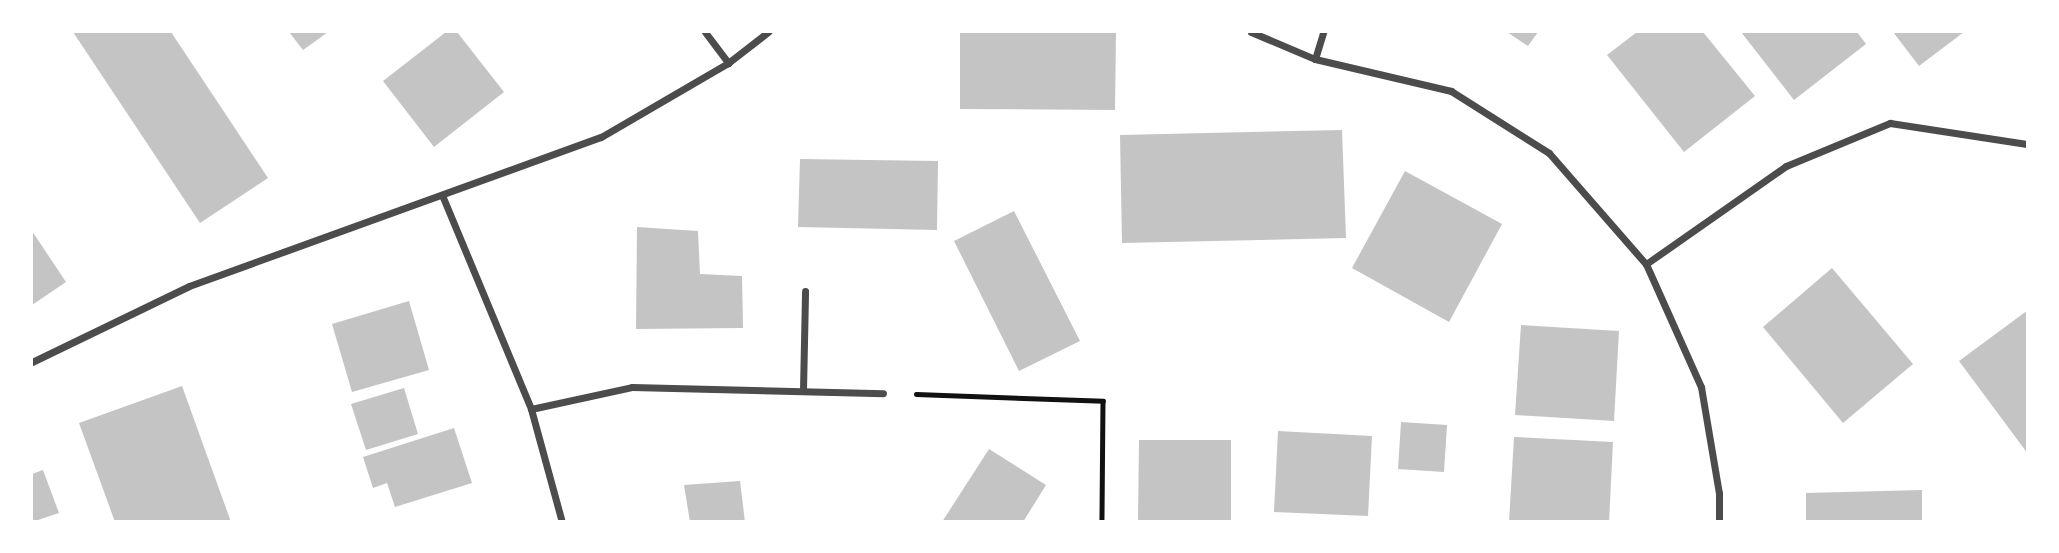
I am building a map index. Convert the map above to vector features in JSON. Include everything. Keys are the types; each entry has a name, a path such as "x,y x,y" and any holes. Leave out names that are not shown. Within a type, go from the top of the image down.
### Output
{"street":[{"path":"705,32 728,63"},
{"path":"32,362 189,286 601,137 728,63 768,32"},
{"path":"1251,32 1315,59 1451,91 1549,153 1646,264 1701,387 1719,493 1719,522"},
{"path":"1315,59 1323,32"},
{"path":"1646,264 1787,166 1890,123 2028,144"},
{"path":"442,195 531,409 562,522"},
{"path":"803,390 805,291"},
{"path":"531,409 632,387 883,393"}],"path":[{"path":"883,393 1103,401 1101,522"}],"building":[{"path":"73,32 171,32 268,178 200,223"},
{"path":"289,32 328,32 303,50"},
{"path":"446,32 457,32 504,92 434,147 383,81"},
{"path":"960,32 1116,32 1115,110 960,109"},
{"path":"1507,32 1538,32 1528,46"},
{"path":"1637,32 1703,32 1755,96 1684,152 1607,55"},
{"path":"1741,32 1857,32 1866,44 1794,100"},
{"path":"1893,32 1964,32 1919,66"},
{"path":"1342,130 1346,238 1122,243 1120,135"},
{"path":"800,159 938,161 937,230 798,227"},
{"path":"1405,171 1502,224 1449,322 1352,268"},
{"path":"1014,211 1080,341 1019,371 954,241"},
{"path":"637,227 698,231 700,274 742,276 743,328 636,329"},
{"path":"32,231 66,282 32,305"},
{"path":"1832,268 1913,364 1843,423 1763,327"},
{"path":"409,301 429,370 352,392 332,324"},
{"path":"2028,310 2028,454 1959,361"},
{"path":"1521,325 1619,331 1614,421 1515,415"},
{"path":"182,386 231,522 115,522 79,423"},
{"path":"404,388 418,434 366,450 351,404"},
{"path":"1401,422 1447,425 1444,472 1398,469"},
{"path":"454,428 472,483 395,507 387,483 373,488 363,457"},
{"path":"1278,431 1372,436 1368,516 1274,512"},
{"path":"1514,437 1613,442 1609,522 1509,522"},
{"path":"1139,440 1231,440 1231,522 1138,522"},
{"path":"989,449 1046,485 1023,522 942,522"},
{"path":"43,470 59,513 32,522 32,474"},
{"path":"740,481 745,522 690,522 684,485"},
{"path":"1922,490 1922,522 1806,522 1806,493"}]}
